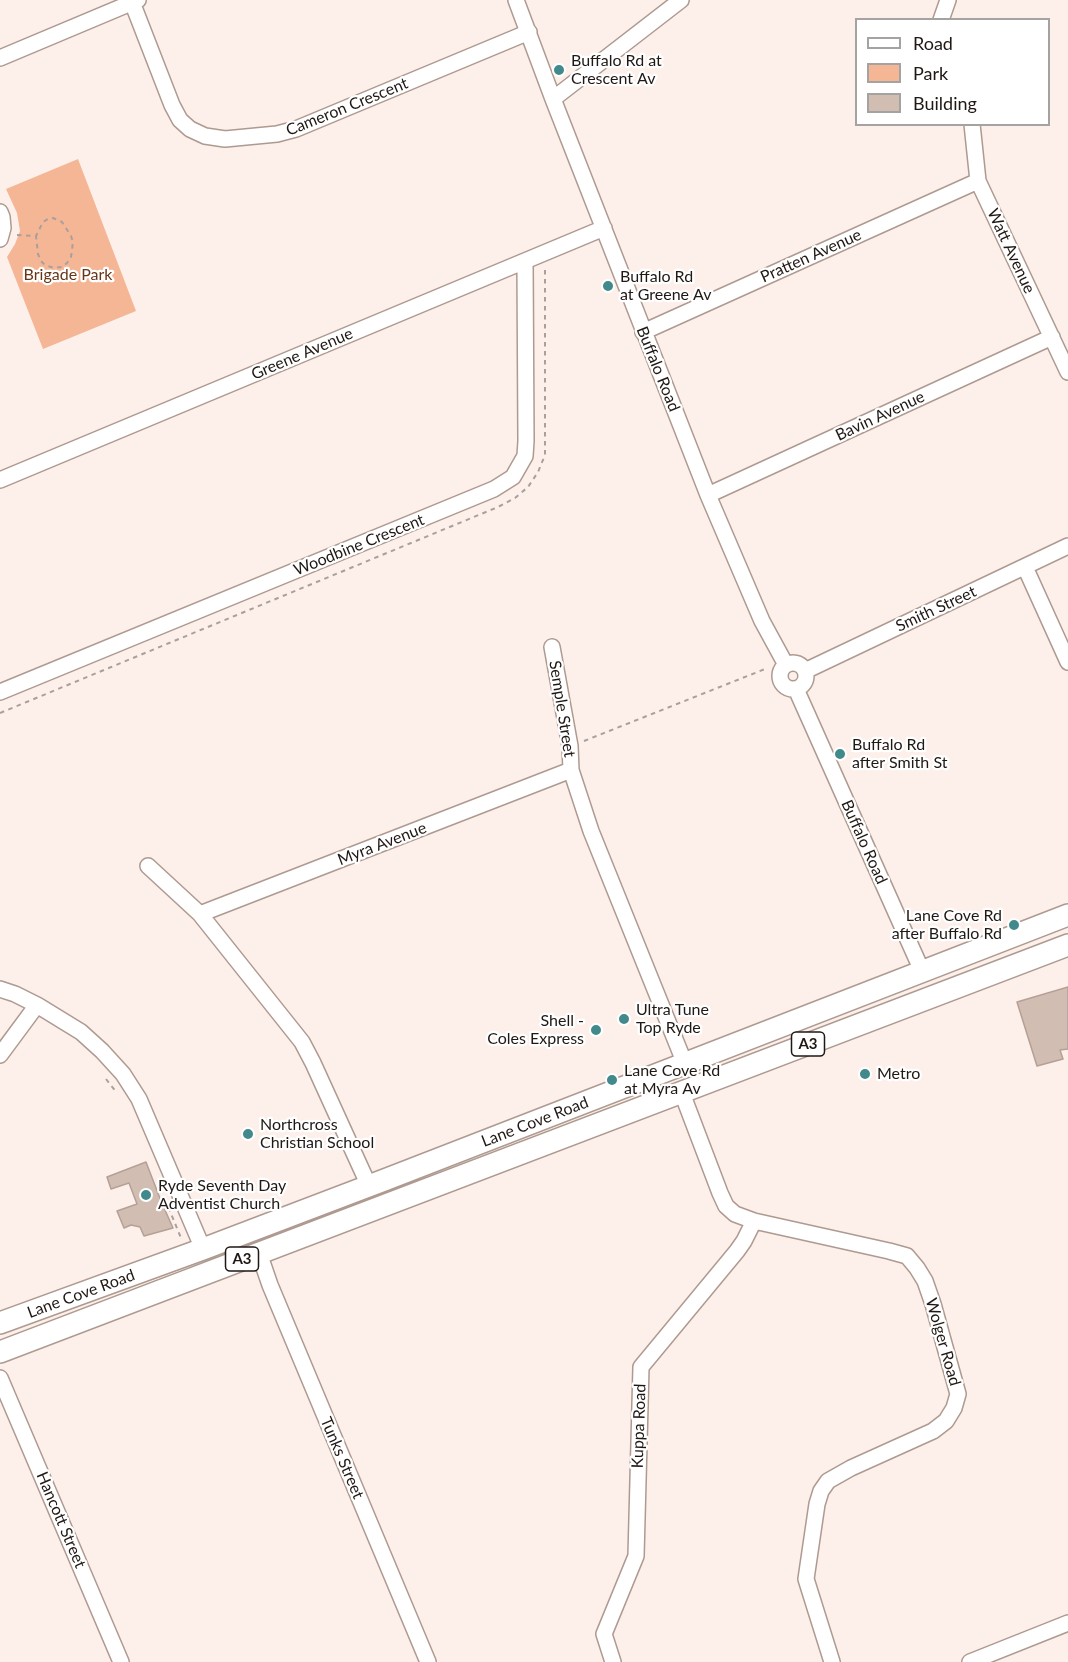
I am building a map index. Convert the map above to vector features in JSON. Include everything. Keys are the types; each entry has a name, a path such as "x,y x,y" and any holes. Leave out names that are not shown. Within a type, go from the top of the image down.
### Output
{"highway":[{"name":"Lane Cove Road","path":"0,1323 369,1186 1068,915"},
{"name":"Lane Cove Road","path":"0,1352 1068,945"},
{"name":"Buffalo Road","path":"922,971 933,995"}],"street":[{"name":"Buffalo Road","path":"516,0 708,495 762,621 786,665"},
{"path":"553,99 681,0"},
{"path":"942,18 948,0"},
{"name":"Cameron Crescent","path":"135,1 172,105 180,120 190,129 205,136 225,139 277,134 296,129 529,32"},
{"path":"0,58 135,1"},
{"name":"Watt Avenue","path":"972,126 978,181 1068,372"},
{"name":"Pratten Avenue","path":"643,332 978,181"},
{"path":"0,212 3,217 1,236"},
{"name":"Greene Avenue","path":"0,480 604,228"},
{"name":"Woodbine Crescent","path":"0,693 494,489 513,477 525,456 526,441 525,261"},
{"name":"Bavin Avenue","path":"708,495 1052,337"},
{"name":"Smith Street","path":"805,671 1068,546"},
{"path":"1025,567 1068,662"},
{"name":"Semple Street","path":"552,647 570,746 571,771"},
{"path":"799,664 805,671 804,684 796,689 784,686 780,680 781,671 786,665 799,664"},
{"name":"Buffalo Road","path":"796,689 922,971"},
{"path":"571,771 591,831 685,1064"},
{"name":"Myra Avenue","path":"200,914 571,771"},
{"path":"148,866 200,914 302,1042 369,1186"},
{"path":"0,989 37,1005 81,1032 123,1074 139,1099 203,1249"},
{"path":"0,1055 37,1005"},
{"name":"Wolger Road","path":"682,1093 720,1193 726,1206 735,1214 754,1221 907,1256 925,1281 958,1394 954,1408 946,1420 933,1431 851,1468 828,1481 821,1491 806,1579 832,1662"},
{"name":"Kuppa Road","path":"613,1662 604,1634 636,1556 641,1368 737,1251 754,1221"},
{"name":"Tunks Street","path":"259,1252 270,1285 428,1662"},
{"name":"Hancott Street","path":"0,1378 121,1662"},
{"path":"970,1662 1068,1623"}],"path":[{"path":"53,218 62,222 73,242 71,257 67,263 62,267 54,268 43,263 38,255 36,236 43,222 48,219 53,218"},
{"path":"1,236 36,236"},
{"path":"570,746 765,669"},
{"path":"106,1078 118,1095"},
{"path":"164,1198 182,1240"}],"green space":[{"name":"Brigade Park","path":"78,159 136,311 43,349 7,257 20,231 17,213 6,189"}],"building":[{"path":"1068,987 1068,1049 1060,1050 1063,1059 1037,1066 1017,1002"},
{"name":"Ryde Seventh Day Adventist Church","path":"146,1162 173,1228 144,1236 140,1227 131,1225 124,1228 117,1211 137,1204 129,1183 111,1189 107,1177"}],"place":[{"name":"Buffalo Rd at Crescent Av","path":"559,70"},
{"name":"Buffalo Rd at Greene Av","path":"608,286"},
{"name":"Buffalo Rd after Smith St","path":"840,754"},
{"name":"Lane Cove Rd after Buffalo Rd","path":"1014,925"},
{"name":"Ultra Tune Top Ryde","path":"624,1019"},
{"name":"Shell - Coles Express","path":"596,1030"},
{"name":"Metro","path":"865,1074"},
{"name":"Lane Cove Rd at Myra Av","path":"612,1080"},
{"name":"Northcross Christian School","path":"248,1134"},
{"name":"Ryde Seventh Day Adventist Church","path":"146,1195"}]}
